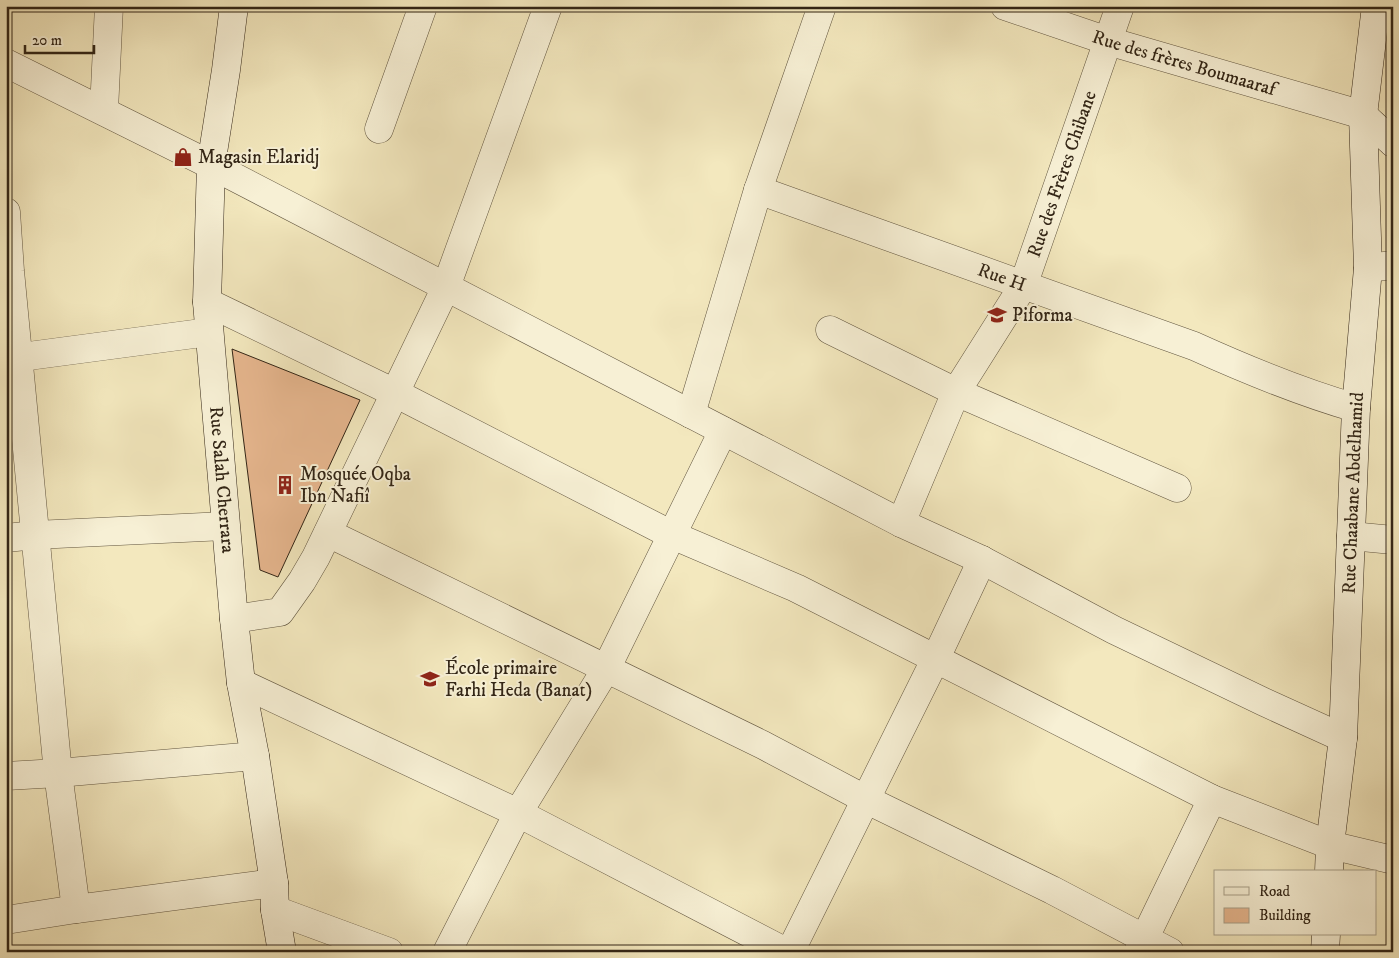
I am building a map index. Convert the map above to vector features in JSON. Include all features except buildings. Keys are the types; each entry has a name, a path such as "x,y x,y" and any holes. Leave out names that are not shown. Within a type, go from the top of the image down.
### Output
{"street":[{"path":"104,110 109,6"},
{"name":"Rue Salah Cherrara","path":"234,6 211,164 207,302 225,526 241,683 255,756 282,952"},
{"path":"380,128 423,6"},
{"path":"234,619 280,612 302,581 328,533 446,287 548,6"},
{"path":"691,414 758,190 822,6"},
{"name":"Rue des frères Boumaaraf","path":"1006,6 1108,41 1363,115"},
{"name":"Rue des Frères Chibane","path":"901,523 956,392 1023,286 1120,6"},
{"name":"Rue Chaabane Abdelhamid","path":"1329,870 1330,845 1343,738 1356,408 1380,266 1363,115 1376,6"},
{"path":"6,63 211,164 901,523 982,560 1123,634 1343,738"},
{"path":"1363,115 1393,143"},
{"name":"Rue H","path":"758,190 1194,346 1260,376 1316,397 1356,408"},
{"path":"7,224 12,359 35,535 58,773 76,909"},
{"path":"207,302 394,392 672,535 796,588 1212,799 1330,845 1393,860"},
{"path":"830,330 956,392 1177,488"},
{"path":"12,359 209,332"},
{"path":"448,952 518,813 606,669 722,431"},
{"path":"6,538 225,526"},
{"path":"328,533 763,745 866,799 1052,890 1142,946 1170,952"},
{"path":"1351,536 1393,540"},
{"path":"790,952 936,658 982,560"},
{"path":"241,683 518,813 786,952"},
{"path":"6,776 255,756"},
{"path":"1142,946 1212,799"},
{"path":"6,920 274,883"},
{"path":"275,910 389,952"},
{"path":"1325,952 1326,936"}],"place":[{"name":"Magasin Elaridj","path":"183,157"},
{"name":"Piforma","path":"997,315"},
{"name":"Mosquée Oqba Ibn Nafiî","path":"285,485"},
{"name":"École primaire Farhi Heda (Banat)","path":"430,679"}]}
